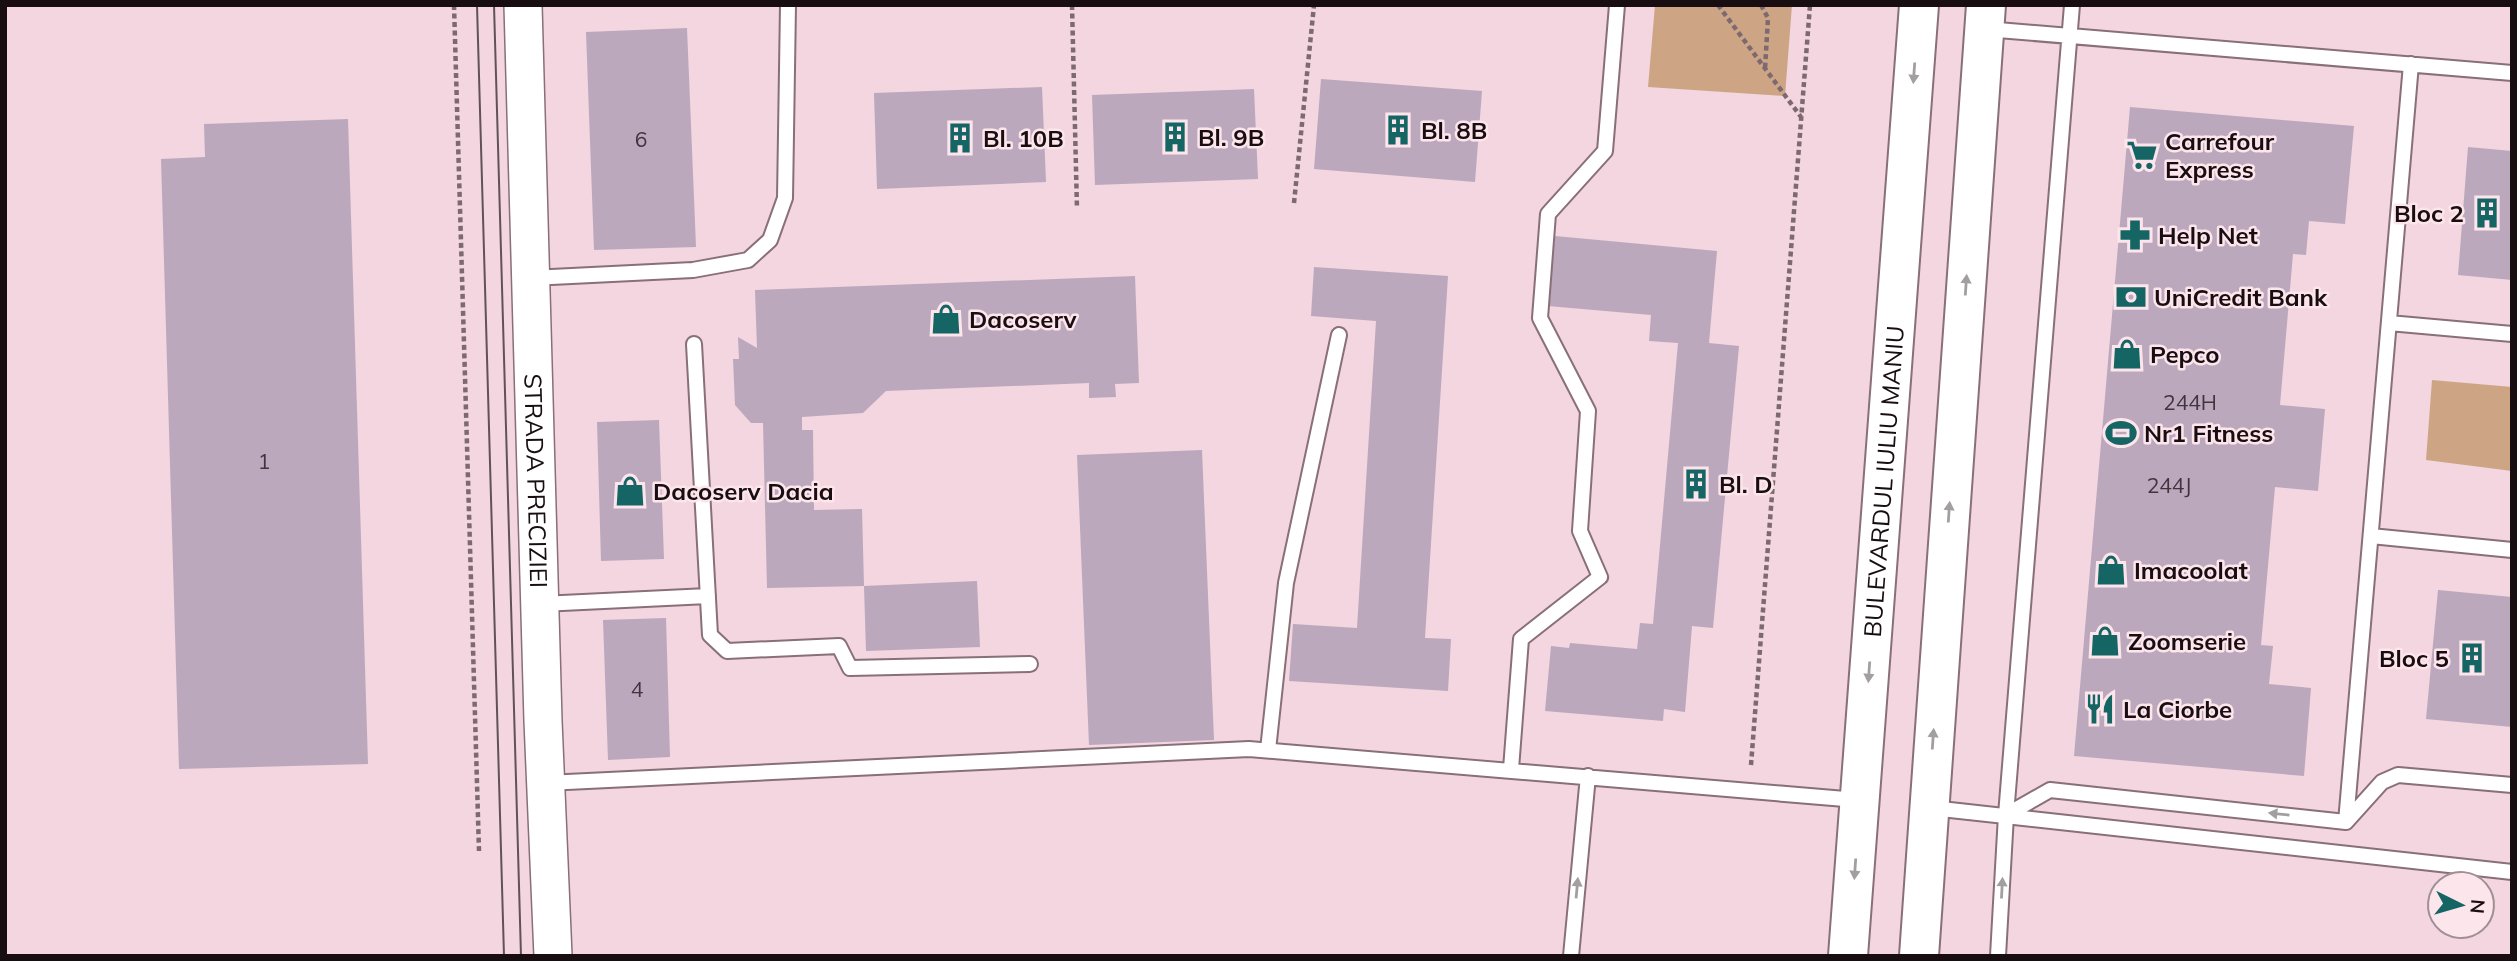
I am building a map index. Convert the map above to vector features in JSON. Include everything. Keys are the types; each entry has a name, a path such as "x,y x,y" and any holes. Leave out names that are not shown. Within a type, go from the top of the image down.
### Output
{"main road":[{"name":"BULEVARDUL IULIU MANIU","path":"1848,956 1919,5"},
{"path":"1919,956 1985,17"}],"street":[{"name":"STRADA PRECIZIEI","path":"523,5 545,783 554,956"}],"lane":[{"path":"530,278 693,270 748,260 770,240 785,198 788,5"},
{"path":"1511,769 1521,639 1600,577 1580,531 1588,411 1539,318 1548,214 1605,151 1616,5"},
{"path":"1998,956 2006,815 2073,5"},
{"path":"1985,17 2070,36 2512,73"},
{"path":"2346,822 2411,64"},
{"path":"2389,323 2512,334"},
{"path":"1268,750 1286,583 1339,335"},
{"path":"694,344 710,635 727,651 839,646 850,668 1030,664"},
{"path":"2371,536 2512,550"},
{"path":"540,604 708,596"},
{"path":"545,783 1268,750 1860,801"},
{"path":"2346,822 2382,782 2398,775 2512,785"},
{"path":"1571,956 1588,776"},
{"path":"2006,815 2050,790 2346,822"},
{"path":"1929,807 2512,872"}],"path":[{"path":"454,5 479,851"},
{"path":"1072,5 1077,209"},
{"path":"1294,203 1314,5"},
{"path":"1718,5 1801,118"},
{"path":"1761,5 1768,18 1765,70"},
{"path":"1749,791 1810,5"}],"shaded area":[{"path":"1655,5 1792,5 1785,96 1648,87"},
{"path":"2432,380 2512,387 2512,471 2426,460"}],"building":[{"path":"687,28 696,247 594,250 586,32"},
{"name":"Bl. 8B","path":"1321,79 1482,91 1475,182 1314,169"},
{"name":"Bl. 10B","path":"1042,87 1046,182 877,189 874,93"},
{"name":"Bl. 9B","path":"1254,89 1258,179 1095,185 1092,95"},
{"path":"2130,107 2354,126 2345,224 2309,221 2306,255 2293,254 2280,405 2325,409 2318,491 2275,487 2261,645 2273,646 2269,684 2311,688 2304,776 2074,756"},
{"path":"348,119 368,764 179,769 161,159 205,157 204,124"},
{"name":"Bloc 2","path":"2468,147 2512,151 2512,280 2458,275"},
{"name":"Bl. D","path":"1555,236 1717,251 1709,343 1739,346 1713,628 1692,626 1685,712 1664,709 1663,721 1545,711 1551,646 1569,648 1570,643 1637,649 1640,623 1653,624 1678,343 1649,341 1651,315 1548,306"},
{"path":"1314,267 1448,276 1425,638 1451,639 1448,691 1289,681 1293,624 1357,628 1376,321 1311,316"},
{"name":"Dacoserv","path":"1135,276 1139,383 1115,384 1116,397 1089,398 1089,383 886,391 863,413 802,417 802,430 813,430 814,510 862,509 864,586 767,588 763,423 751,423 735,405 733,359 739,359 738,337 757,348 755,290"},
{"name":"Dacoserv Dacia","path":"659,420 664,559 601,561 597,422"},
{"path":"1202,450 1214,740 1089,745 1077,455"},
{"path":"977,581 980,647 866,651 864,586"},
{"name":"Bloc 5","path":"2438,590 2512,597 2512,727 2426,719"},
{"path":"666,618 670,757 608,760 603,620"}],"tram line":[{"path":"477,5 504,956"},
{"path":"494,5 521,956"}],"place":[{"name":"Bl. 8B","path":"1398,130"},
{"name":"Bl. 9B","path":"1175,137"},
{"name":"Bl. 10B","path":"960,138"},
{"name":"Carrefour Express","path":"2142,155"},
{"name":"Bloc 2","path":"2487,213"},
{"name":"Help Net","path":"2135,235"},
{"name":"UniCredit Bank","path":"2131,297"},
{"name":"Dacoserv","path":"946,319"},
{"name":"Pepco","path":"2127,354"},
{"name":"Nr1 Fitness","path":"2121,433"},
{"name":"Bl. D","path":"1696,484"},
{"name":"Dacoserv Dacia","path":"630,491"},
{"name":"Imacoolat","path":"2111,570"},
{"name":"Zoomserie","path":"2105,641"},
{"name":"Bloc 5","path":"2472,658"},
{"name":"La Ciorbe","path":"2100,709"}]}
